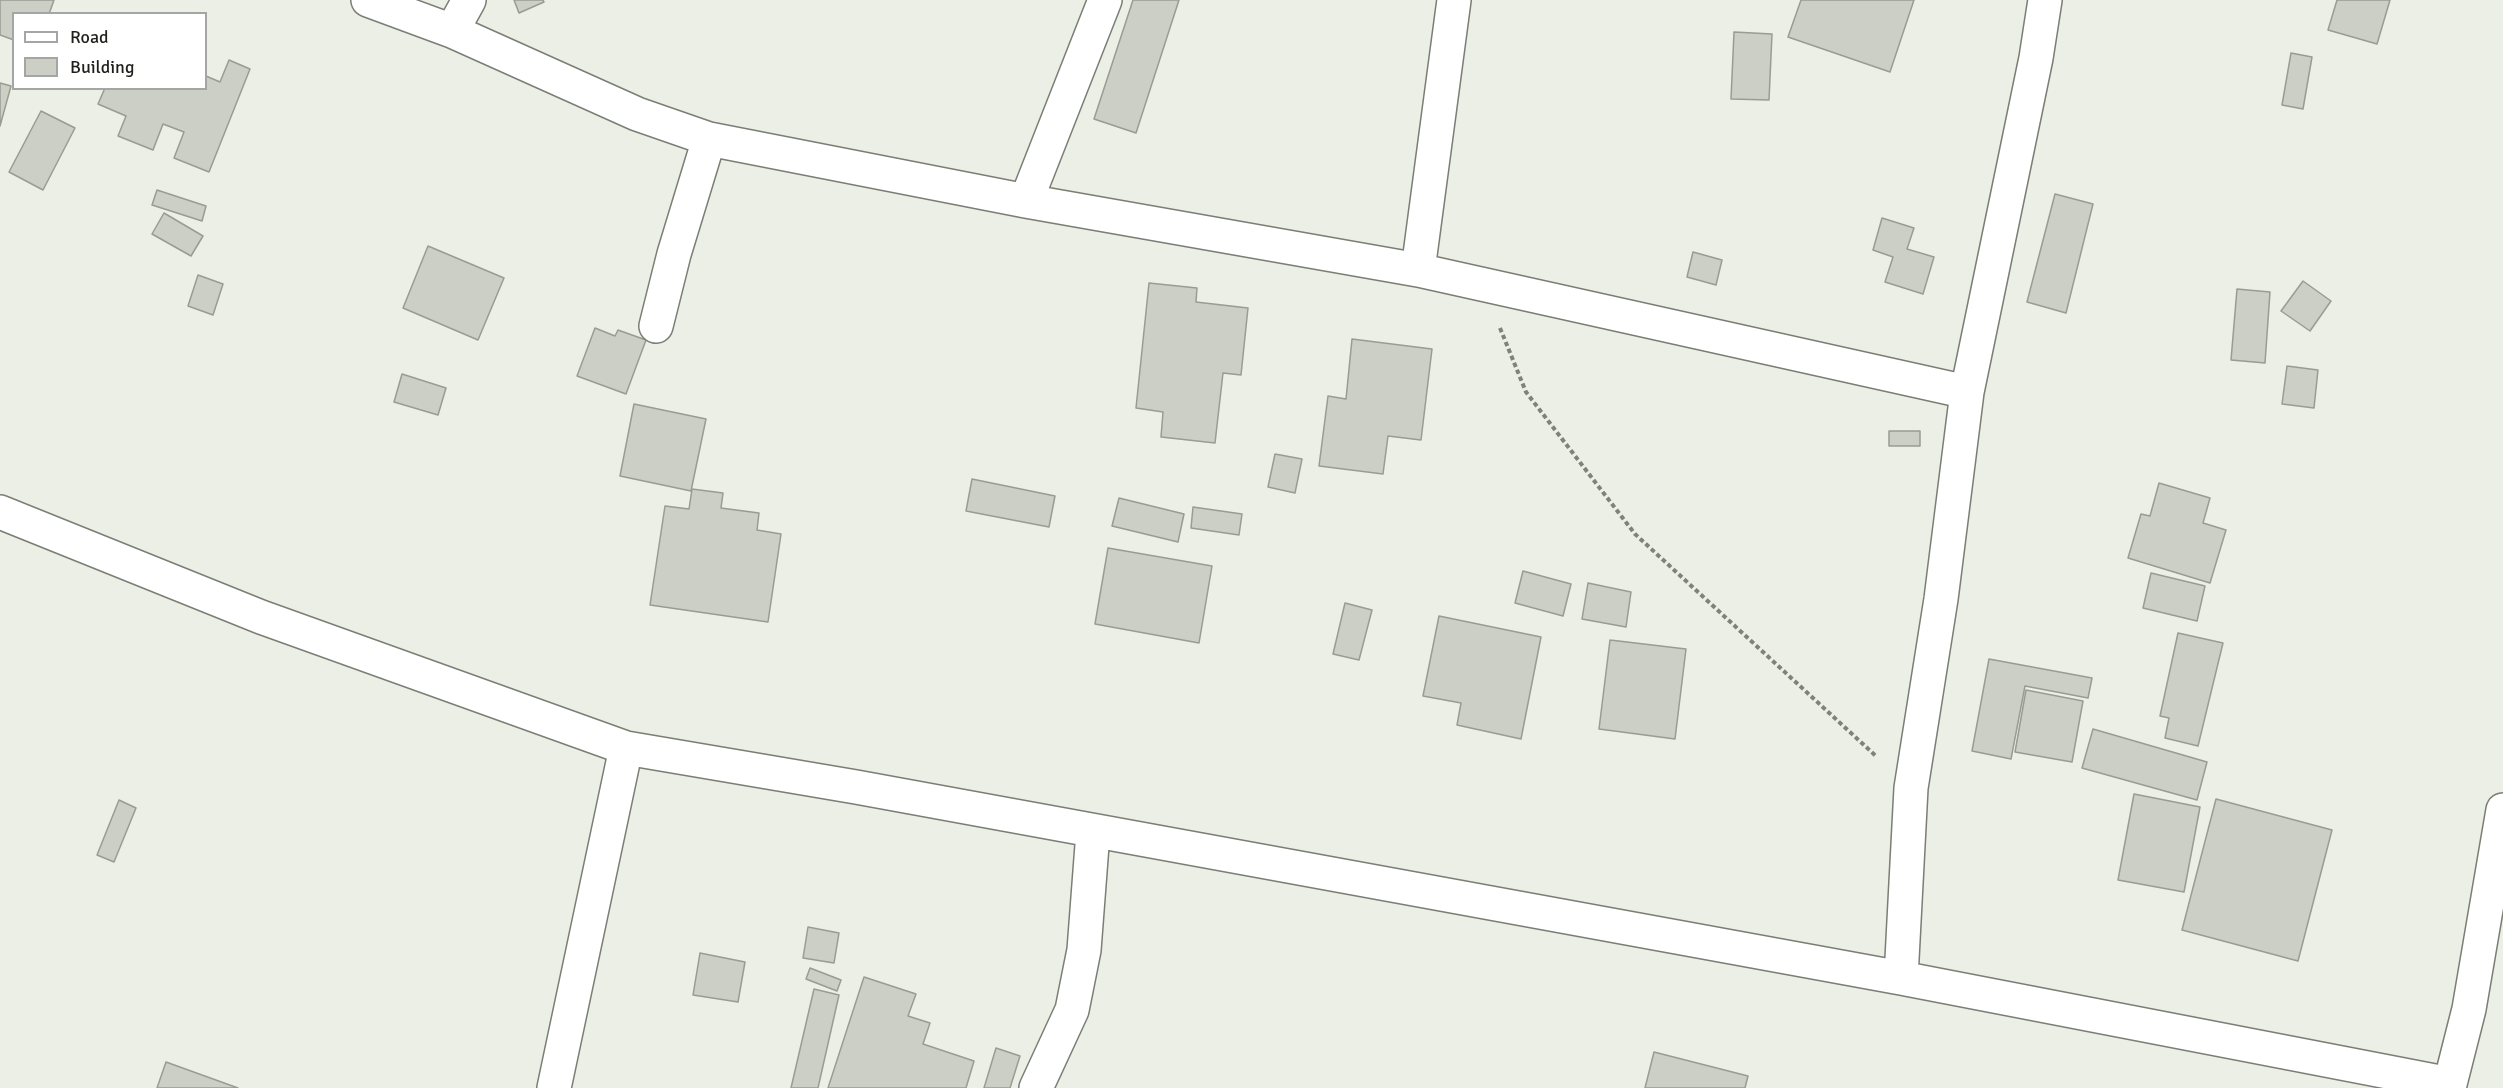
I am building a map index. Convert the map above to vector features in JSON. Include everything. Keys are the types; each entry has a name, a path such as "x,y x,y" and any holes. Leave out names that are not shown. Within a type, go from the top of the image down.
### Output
{"street":[{"path":"369,0 452,31 637,114 710,139 1026,201 1418,270 1967,392"},
{"path":"452,31 469,0"},
{"path":"1026,201 1105,0"},
{"path":"1418,270 1454,0"},
{"path":"1901,978 1911,788 1941,599 1967,392 2036,58 2044,0"},
{"path":"656,326 674,254 710,139"},
{"path":"0,512 261,617 626,748 856,786 1093,832 1901,978 2449,1086 2469,1009 2503,810"},
{"path":"554,1088 626,748"},
{"path":"1036,1088 1072,1010 1084,950 1093,832"}],"path":[{"path":"1483,285 1526,392 1635,534 1911,788"}],"building":[{"path":"0,0 54,0 50,12 12,12 12,39 0,35"},
{"path":"514,0 543,0 544,2 519,13"},
{"path":"1133,0 1179,0 1136,133 1094,119"},
{"path":"1801,0 1914,0 1890,72 1788,37"},
{"path":"2337,0 2390,0 2377,44 2328,30"},
{"path":"1734,32 1772,34 1769,100 1731,99"},
{"path":"2291,53 2312,57 2303,109 2282,105"},
{"path":"229,60 250,69 209,172 174,158 184,132 163,124 153,150 118,136 126,116 98,104 104,90 207,90 207,76 220,82"},
{"path":"0,83 11,86 0,126"},
{"path":"41,111 75,128 43,190 9,172"},
{"path":"157,190 206,206 202,221 152,205"},
{"path":"2055,194 2093,204 2066,313 2027,302"},
{"path":"164,213 203,236 191,256 152,234"},
{"path":"1882,218 1914,228 1907,249 1934,257 1923,294 1885,282 1893,257 1873,250"},
{"path":"428,246 504,278 478,340 403,308"},
{"path":"1693,252 1722,260 1716,285 1687,277"},
{"path":"198,275 223,284 213,315 188,306"},
{"path":"2303,281 2331,301 2310,331 2281,311"},
{"path":"1149,283 1197,288 1196,302 1248,308 1241,375 1223,373 1215,443 1161,437 1163,412 1136,408"},
{"path":"2237,289 2270,292 2265,363 2231,360"},
{"path":"595,328 615,336 618,330 646,340 626,394 577,376"},
{"path":"1352,339 1432,349 1421,440 1388,436 1383,474 1319,466 1328,396 1346,399"},
{"path":"2287,366 2318,370 2314,408 2282,404"},
{"path":"402,374 446,388 438,415 394,402"},
{"path":"634,404 706,419 691,491 620,476"},
{"path":"1889,431 1920,431 1920,446 1889,446"},
{"path":"1275,454 1302,459 1295,493 1268,487"},
{"path":"972,479 1055,496 1049,527 966,511"},
{"path":"2159,483 2210,498 2203,523 2226,530 2210,583 2128,558 2141,514 2150,516"},
{"path":"692,489 723,493 721,508 759,513 757,530 781,534 768,622 650,605 665,506 689,509"},
{"path":"1119,498 1184,514 1178,542 1112,526"},
{"path":"1193,507 1242,514 1239,535 1191,528"},
{"path":"1108,548 1212,566 1199,643 1095,624"},
{"path":"1523,571 1571,584 1563,616 1515,603"},
{"path":"2151,573 2205,586 2197,621 2143,608"},
{"path":"1588,583 1631,592 1626,627 1582,619"},
{"path":"1345,603 1372,610 1359,660 1333,654"},
{"path":"1439,616 1541,637 1521,739 1457,725 1461,703 1423,696"},
{"path":"2178,633 2223,643 2198,746 2165,738 2169,718 2160,716"},
{"path":"1610,640 1686,649 1675,739 1599,729"},
{"path":"1989,659 2092,678 2088,698 2025,686 2011,759 1972,751"},
{"path":"2026,690 2083,701 2072,762 2015,752"},
{"path":"2093,729 2207,762 2197,800 2082,768"},
{"path":"2134,794 2200,807 2184,892 2118,880"},
{"path":"2216,799 2332,830 2298,961 2182,930"},
{"path":"119,800 136,808 114,862 97,855"},
{"path":"808,927 839,933 834,963 803,958"},
{"path":"700,953 745,962 738,1002 693,995"},
{"path":"810,968 841,980 837,991 806,979"},
{"path":"864,977 916,994 908,1016 930,1023 923,1044 974,1061 966,1088 828,1088"},
{"path":"814,989 839,995 818,1088 791,1088"},
{"path":"996,1048 1020,1056 1010,1088 984,1088"},
{"path":"1654,1052 1748,1076 1745,1088 1645,1088"},
{"path":"166,1062 238,1088 157,1088"}]}
